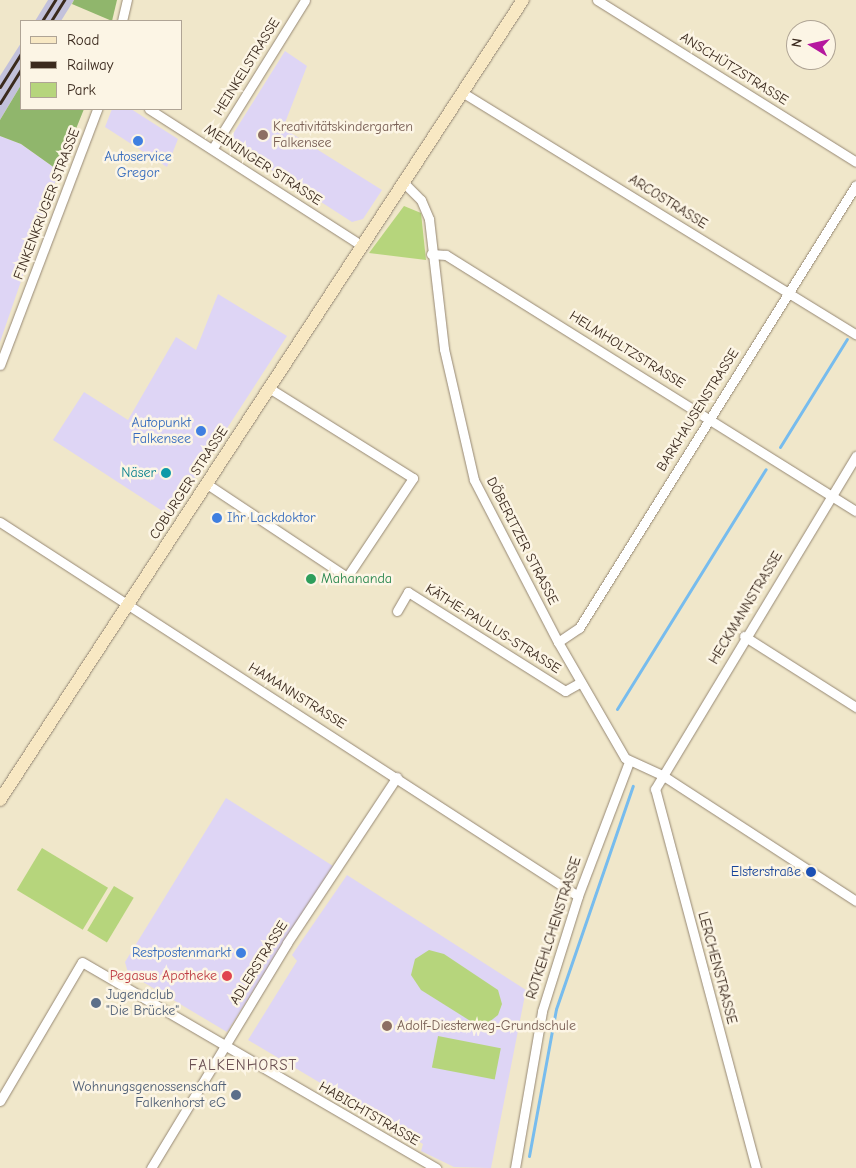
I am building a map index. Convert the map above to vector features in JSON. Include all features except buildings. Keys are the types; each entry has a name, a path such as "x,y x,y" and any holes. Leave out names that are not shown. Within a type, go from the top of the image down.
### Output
{"street":[{"path":"122,20 127,0"},
{"name":"HEINKELSTRASSE","path":"213,148 305,0"},
{"path":"406,185 523,0"},
{"name":"ANSCHÜTZSTRASSE","path":"597,0 856,162"},
{"name":"ARCOSTRASSE","path":"465,94 856,335"},
{"name":"FINKENKRUGER STRASSE","path":"0,364 98,110"},
{"name":"MEININGER STRASSE","path":"151,110 213,148 361,245"},
{"name":"COBURGER STRASSE","path":"0,800 361,245 406,185"},
{"name":"DÖBERITZER STRASSE","path":"406,185 426,209 444,349 474,480 558,642 629,762"},
{"name":"BARKHAUSENSTRASSE","path":"558,642 579,628 856,185"},
{"name":"HELMHOLTZSTRASSE","path":"431,254 446,255 710,417 856,511"},
{"path":"207,484 347,577 413,478 269,388"},
{"name":"HECKMANNSTRASSE","path":"662,776 744,636 856,456"},
{"name":"HAMANNSTRASSE","path":"0,522 397,777 578,896"},
{"name":"KÄTHE-PAULUS-STRASSE","path":"397,611 408,592 565,691 581,682"},
{"path":"744,636 856,707"},
{"path":"629,762 662,776 856,902"},
{"name":"ROTKEHLCHENSTRASSE","path":"515,1168 542,1011 578,896 629,762"},
{"name":"LERCHENSTRASSE","path":"662,776 655,788 756,1168"},
{"name":"ADLERSTRASSE","path":"151,1168 224,1045 397,777"},
{"name":"HABICHTSTRASSE","path":"0,1101 82,962 436,1168"}],"shaded area":[{"path":"48,0 74,0 62,20 36,20"},
{"path":"20,45 20,87 0,120 0,76"},
{"name":"Kreativitätskindergarten Falkensee","path":"285,51 307,66 283,128 382,190 363,219 352,222 228,142"},
{"path":"112,110 133,110 178,139 167,167 105,127"},
{"path":"0,136 21,144 59,171 0,342"},
{"path":"218,294 287,336 170,516 53,440 84,392 128,420 176,337 196,350"},
{"path":"226,798 333,866 227,1032 128,973 125,962"},
{"name":"Adolf-Diesterweg-Grundschule","path":"347,875 526,990 491,1168 454,1167 421,1151 423,1144 248,1040 297,961 292,955"}],"green space":[{"path":"74,0 117,0 112,20 72,4"},
{"path":"20,87 20,110 84,110 59,171 21,144 0,136 0,120"},
{"path":"404,206 421,213 426,260 369,253"},
{"path":"42,848 108,888 83,930 17,890"},
{"path":"114,886 134,898 107,942 87,931"},
{"path":"429,950 444,954 498,990 502,1004 498,1015 488,1023 472,1022 421,990 411,975 415,959"},
{"path":"438,1036 501,1048 495,1080 432,1067"}],"waterway":[{"path":"780,447 847,339"},
{"path":"617,709 766,469"},
{"path":"529,1156 556,1009 633,786"}],"railway":[{"path":"43,20 55,0"},
{"path":"52,20 64,0"},
{"path":"0,87 20,56"},
{"path":"0,103 20,71"}],"place":[{"name":"Kreativitätskindergarten Falkensee","path":"263,135"},
{"name":"Autoservice Gregor","path":"138,141"},
{"name":"Autopunkt Falkensee","path":"201,431"},
{"name":"Näser","path":"166,473"},
{"name":"Ihr Lackdoktor","path":"217,518"},
{"name":"Mahananda","path":"311,579"},
{"name":"Elsterstraße","path":"811,872"},
{"name":"Restpostenmarkt","path":"241,953"},
{"name":"Pegasus Apotheke","path":"227,976"},
{"name":"Jugendclub \"Die Brücke\"","path":"96,1003"},
{"name":"Adolf-Diesterweg-Grundschule","path":"387,1026"},
{"name":"Wohnungsgenossenschaft Falkenhorst eG","path":"236,1095"}],"district":[{"name":"FALKENHORST","path":"243,1066"}]}
